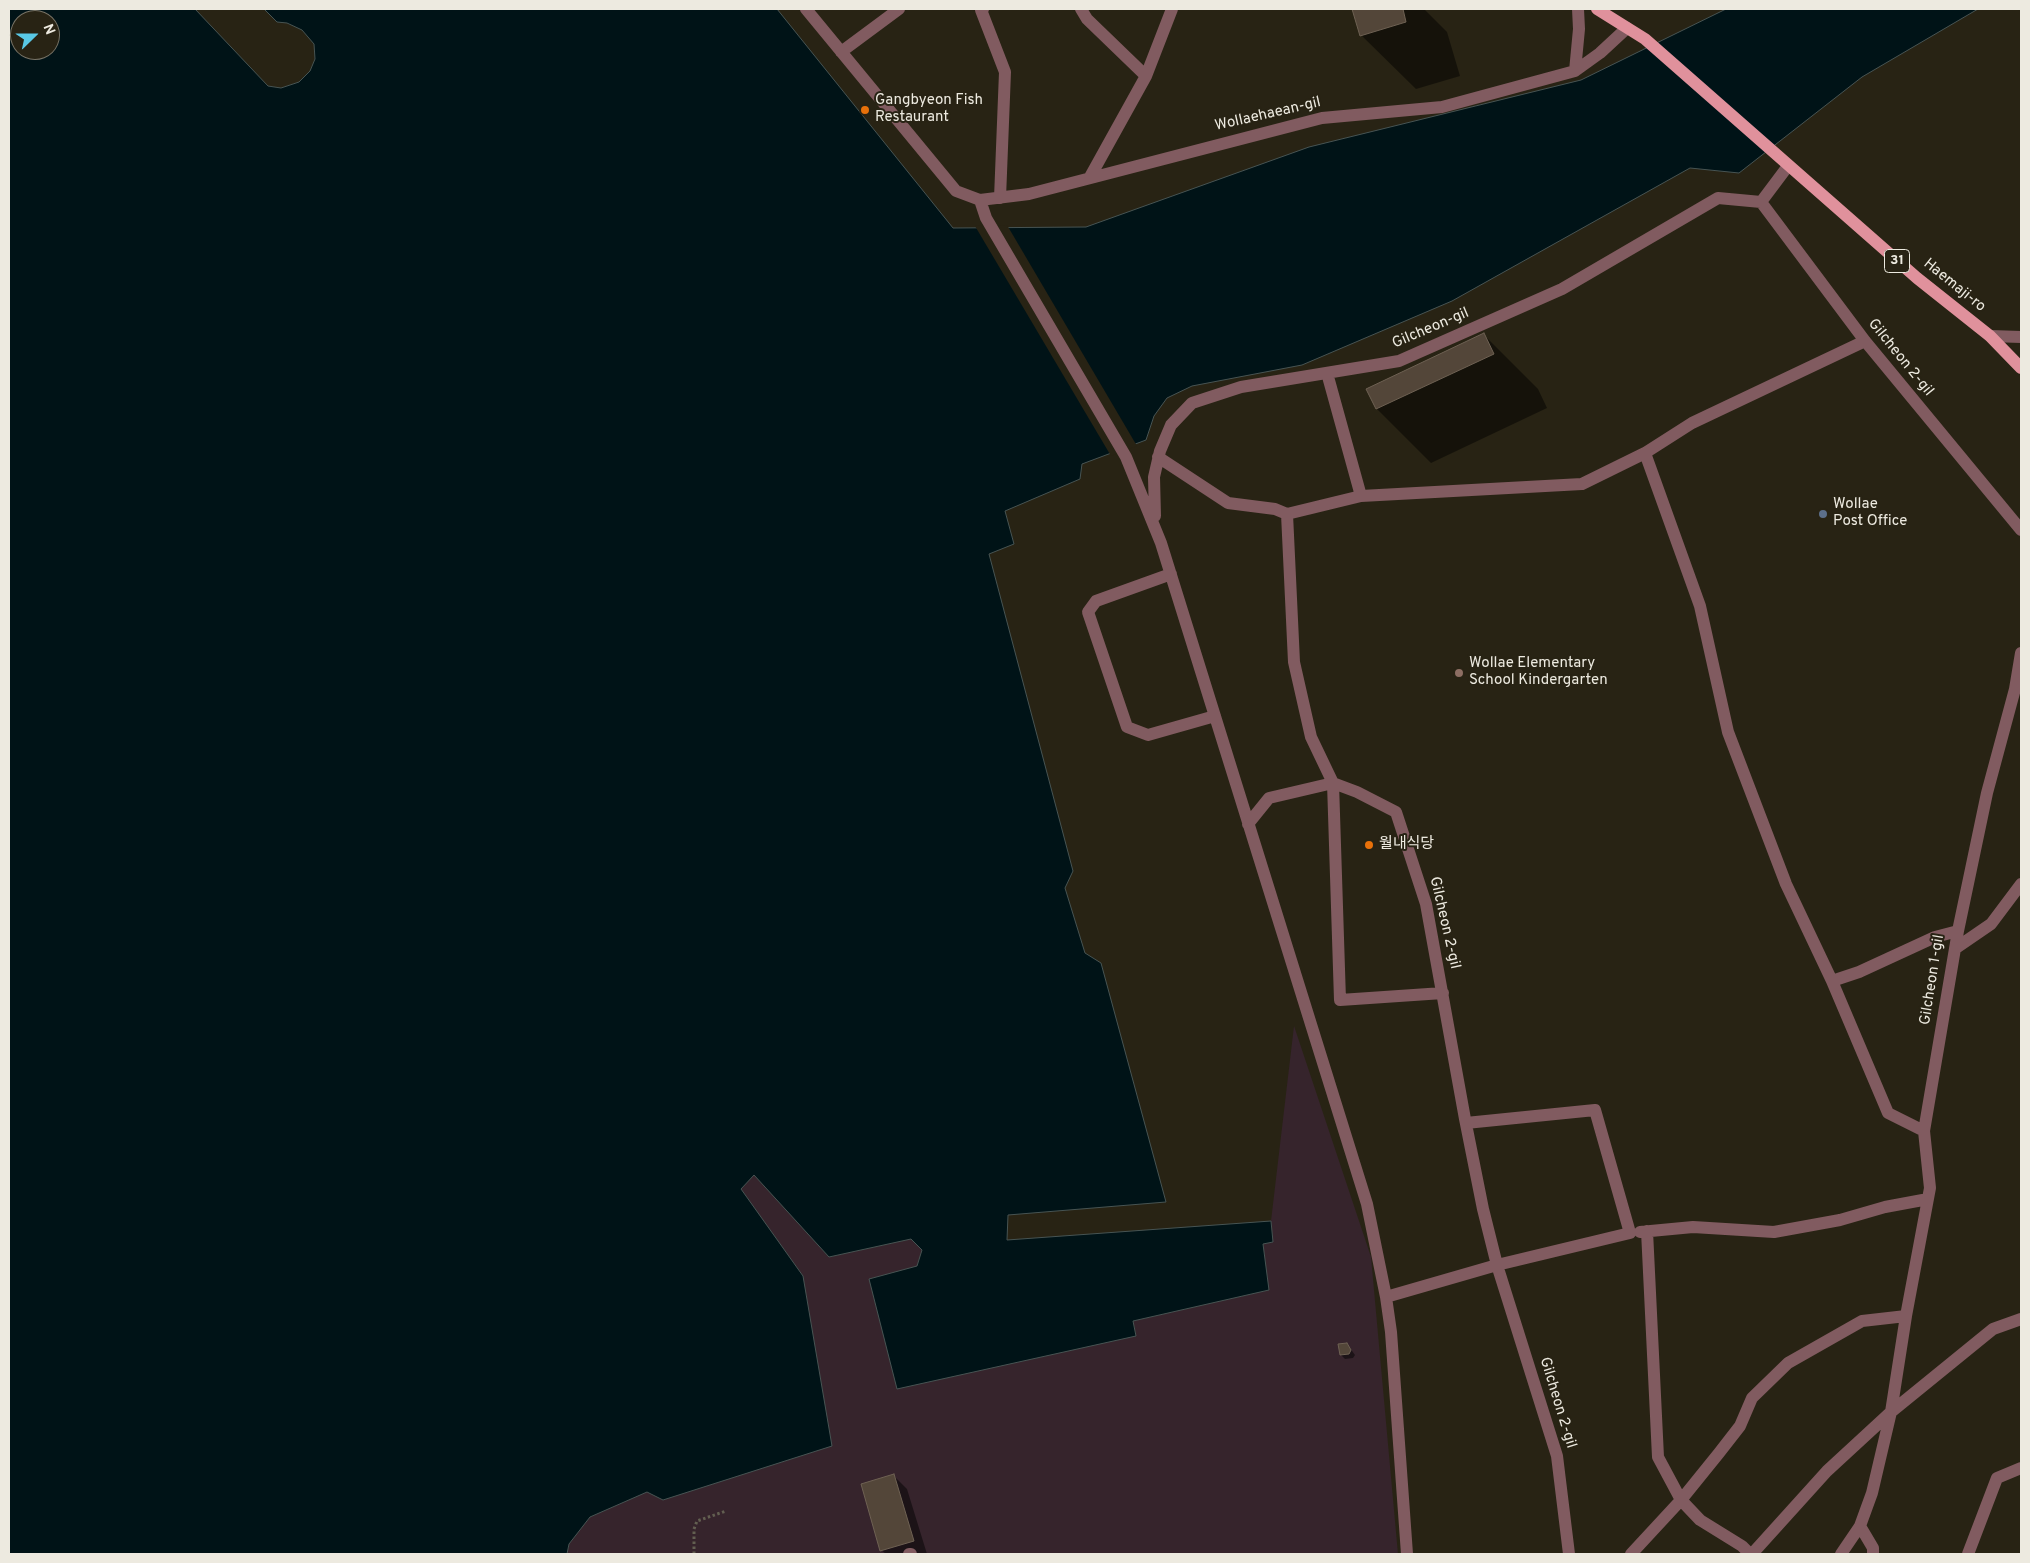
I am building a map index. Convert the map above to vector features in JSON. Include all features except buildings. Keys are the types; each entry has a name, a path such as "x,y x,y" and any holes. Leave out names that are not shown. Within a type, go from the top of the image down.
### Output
{"main road":[{"path":"1597,9 1627,28"},
{"name":"Haemaji-ro","path":"1627,28 1645,38 1917,278 1990,336 2021,368"}],"street":[{"path":"806,9 956,191 980,200 986,218 1126,457 1161,543 1367,1204 1386,1297 1391,1332 1407,1554"},
{"path":"841,52 899,9"},
{"path":"983,9 981,10 1005,72 1000,198"},
{"path":"1081,9 1087,19 1146,76"},
{"path":"1575,71 1580,29 1578,9"},
{"path":"1090,177 1146,76 1172,10"},
{"path":"1575,71 1600,53 1627,28"},
{"name":"Wollaehaean-gil","path":"980,200 1029,194 1322,118 1442,108 1575,71"},
{"path":"1761,202 1788,166"},
{"name":"Gilcheon-gil","path":"1161,543 1154,510 1154,477 1158,457 1171,425 1192,403 1241,387 1399,361 1562,289 1718,198 1761,202"},
{"name":"Gilcheon 2-gil","path":"1761,202 1865,341 2021,530"},
{"path":"1990,336 2021,337"},
{"path":"1158,457 1228,503 1275,509 1287,514 1361,496 1582,484 1645,453 1692,423 1865,341"},
{"path":"1327,373 1361,496"},
{"path":"1645,453 1700,606 1728,732 1786,884 1832,981 1888,1113 1924,1131"},
{"path":"1287,514 1294,662 1311,737 1333,783 1340,1000 1443,993"},
{"path":"1171,574 1096,601 1088,612 1127,727 1148,735 1215,716"},
{"name":"Gilcheon 1-gil","path":"1860,1526 1872,1493 1892,1412 1906,1316 1930,1188 1924,1131 1958,931 1987,793 2015,690 2021,653"},
{"path":"1248,824 1268,798 1333,783"},
{"name":"Gilcheon 2-gil","path":"1333,783 1357,792 1396,812 1426,904 1482,1209 1497,1265 1557,1456 1569,1554"},
{"path":"1956,948 1991,924 2021,884"},
{"path":"1832,981 1860,972 1935,937 1958,931"},
{"path":"1466,1123 1595,1110 1630,1233"},
{"path":"1386,1297 1497,1265 1630,1233 1693,1227 1774,1232 1840,1220 1885,1207 1928,1199"},
{"path":"1647,1231 1658,1457 1681,1500 1700,1520 1742,1546 1751,1554 1827,1471 1892,1412 1993,1329 2021,1319"},
{"path":"1631,1554 1681,1500 1740,1426 1752,1398 1788,1363 1862,1321 1906,1316"},
{"path":"1968,1554 1997,1478 2021,1468"},
{"path":"1841,1554 1860,1526 1873,1548 1873,1554"}],"path":[{"path":"694,1554 694,1530 697,1521 726,1511"}],"shaded area":[{"path":"9,9 195,9 268,86 281,88 299,82 310,71 315,59 314,44 302,30 287,23 277,22 264,9 777,9 953,228 1086,227 1309,147 1581,80 1726,9 1978,9 1862,77 1739,173 1690,168 1452,301 1302,365 1192,386 1167,398 1154,416 1146,440 1082,464 1080,479 1005,511 1014,544 989,554 1073,871 1065,888 1085,953 1101,963 1166,1202 1008,1215 1007,1240 1271,1221 1273,1242 1263,1244 1269,1290 1133,1321 1136,1336 897,1389 869,1279 917,1266 922,1250 911,1239 829,1257 754,1175 741,1189 803,1276 832,1446 663,1500 647,1492 590,1517 569,1544 567,1554 9,1554"},
{"path":"1294,1026 1371,1257 1398,1554 567,1554 569,1544 590,1517 647,1491 663,1500 803,1276 740,1189 754,1175 829,1257 911,1239 922,1250 917,1266 1136,1335 1133,1321 1268,1290 1263,1243 1273,1242 1271,1221"}],"pier":[{"path":"1007,225 1137,446 1111,456 975,226"}],"place":[{"name":"Gangbyeon Fish Restaurant","path":"865,110"},
{"name":"Wollae Post Office","path":"1823,514"},
{"name":"Wollae Elementary School Kindergarten","path":"1459,673"},
{"name":"월내식당","path":"1369,845"}]}
